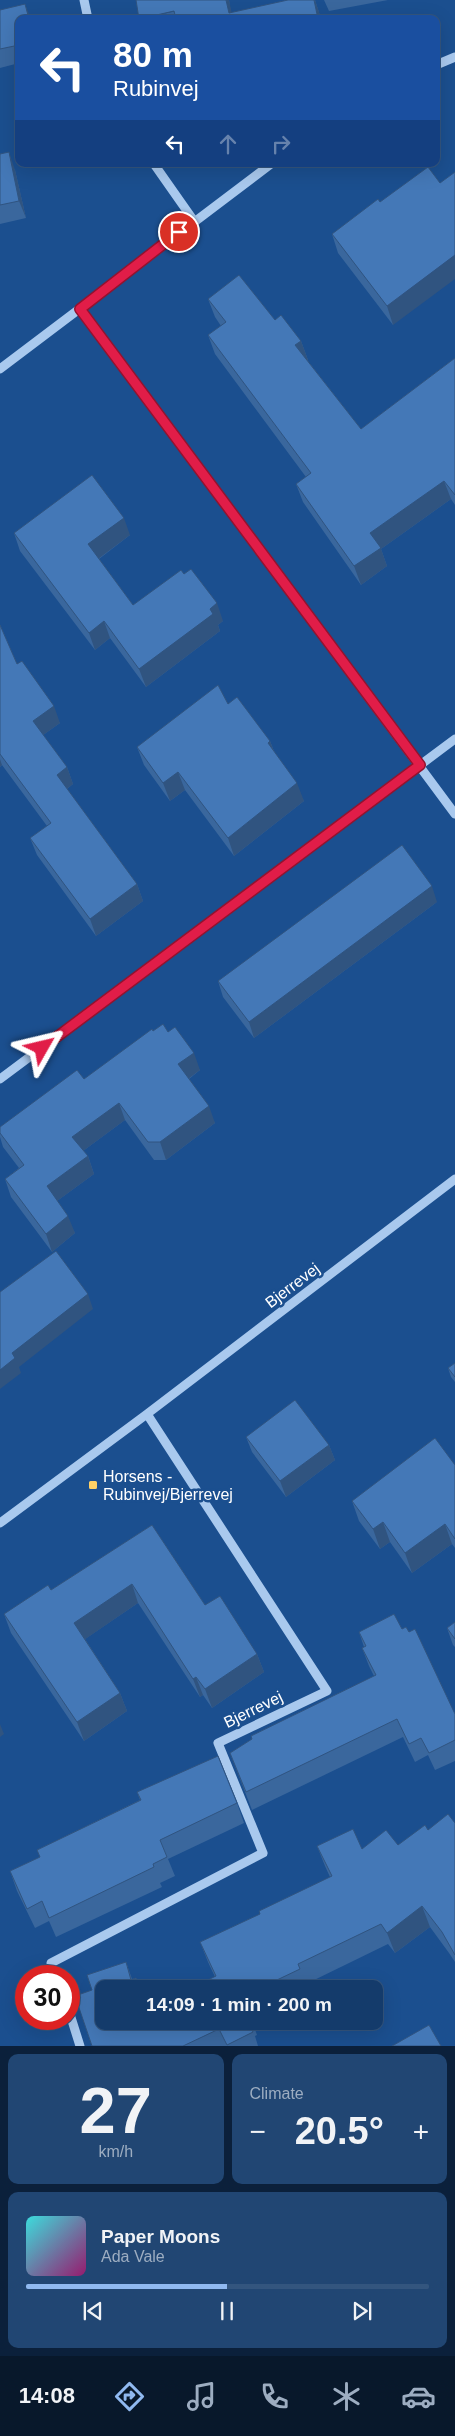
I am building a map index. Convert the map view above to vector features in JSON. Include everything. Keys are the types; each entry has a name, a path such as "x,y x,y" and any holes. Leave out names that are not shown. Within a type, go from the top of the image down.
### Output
{"street":[{"path":"84,0 87,15"},
{"path":"440,63 455,57"},
{"path":"156,167 194,221"},
{"path":"0,369 267,167"},
{"path":"80,309 455,814"},
{"path":"0,1079 455,739"},
{"name":"Bjerrevej","path":"0,1523 147,1414 455,1179"},
{"name":"Bjerrevej","path":"51,1963 263,1852 218,1743 327,1691 147,1414"},
{"path":"75,2030 80,2046"}],"building":[{"path":"136,0 226,0 229,13 288,0 314,0 317,15 175,15 174,11 156,15 138,15"},
{"path":"25,4 28,15 15,15 15,46 0,49 0,10"},
{"path":"9,152 19,201 0,205 0,154"},
{"path":"428,167 440,183 455,172 455,255 387,306 332,234 378,199 380,202"},
{"path":"239,275 275,320 281,315 301,341 295,345 361,429 455,358 455,495 444,481 370,533 381,548 354,566 296,484 311,473 208,335 226,322 208,299"},
{"path":"92,475 124,518 88,544 133,605 181,570 184,574 191,569 217,603 210,609 213,614 139,669 104,621 89,633 14,533"},
{"path":"0,625 17,664 22,661 54,706 33,721 67,767 57,775 137,884 90,919 30,838 51,823 0,754"},
{"path":"218,685 228,704 237,697 270,741 268,743 297,783 228,838 178,772 163,783 137,747"},
{"path":"402,845 432,886 249,1022 218,981"},
{"path":"163,1024 168,1032 175,1027 194,1053 178,1064 209,1106 160,1142 148,1142 119,1103 72,1137 88,1156 47,1186 68,1216 46,1234 5,1179 24,1165 0,1133 0,1127 77,1070 84,1079 152,1029 153,1031"},
{"path":"56,1251 88,1294 12,1353 15,1358 0,1370 0,1292"},
{"path":"455,1363 455,1377 448,1368"},
{"path":"295,1400 329,1445 280,1481 246,1437"},
{"path":"435,1438 455,1465 455,1539 445,1524 405,1553 383,1522 373,1529 352,1501"},
{"path":"152,1525 205,1605 220,1596 257,1654 205,1689 196,1677 193,1679 132,1584 74,1623 120,1693 77,1722 4,1614 48,1585 51,1590"},
{"path":"394,1614 402,1629 406,1627 409,1632 415,1629 455,1714 455,1740 429,1753 421,1738 409,1744 397,1719 246,1792 230,1753 252,1739 251,1736 376,1675 362,1648 366,1646 359,1632"},
{"path":"455,1622 455,1639 447,1628"},
{"path":"218,1756 237,1803 160,1840 167,1857 153,1864 154,1867 49,1918 42,1901 27,1909 10,1871 40,1857 37,1850 141,1800 137,1792"},
{"path":"448,1814 455,1823 455,1955 442,1932 422,1906 387,1933 381,1924 298,1964 300,1969 277,1980 208,1980 216,1976 200,1942 260,1914 259,1911 332,1876 317,1846 353,1829 362,1849 386,1830 398,1845 425,1825 428,1830"},
{"path":"126,1962 131,1980 95,1980 95,2030 217,2030 183,2046 92,2046 80,2011 80,1994 92,1990 87,1975"},
{"path":"429,2025 441,2046 392,2046"},
{"path":"220,2030 252,2030 253,2032 227,2045"}],"place":[{"name":"Horsens - Rubinvej/Bjerrevej","path":"93,1485"}],"route":[{"path":"42,1048 420,765 80,309 179,232"}]}
